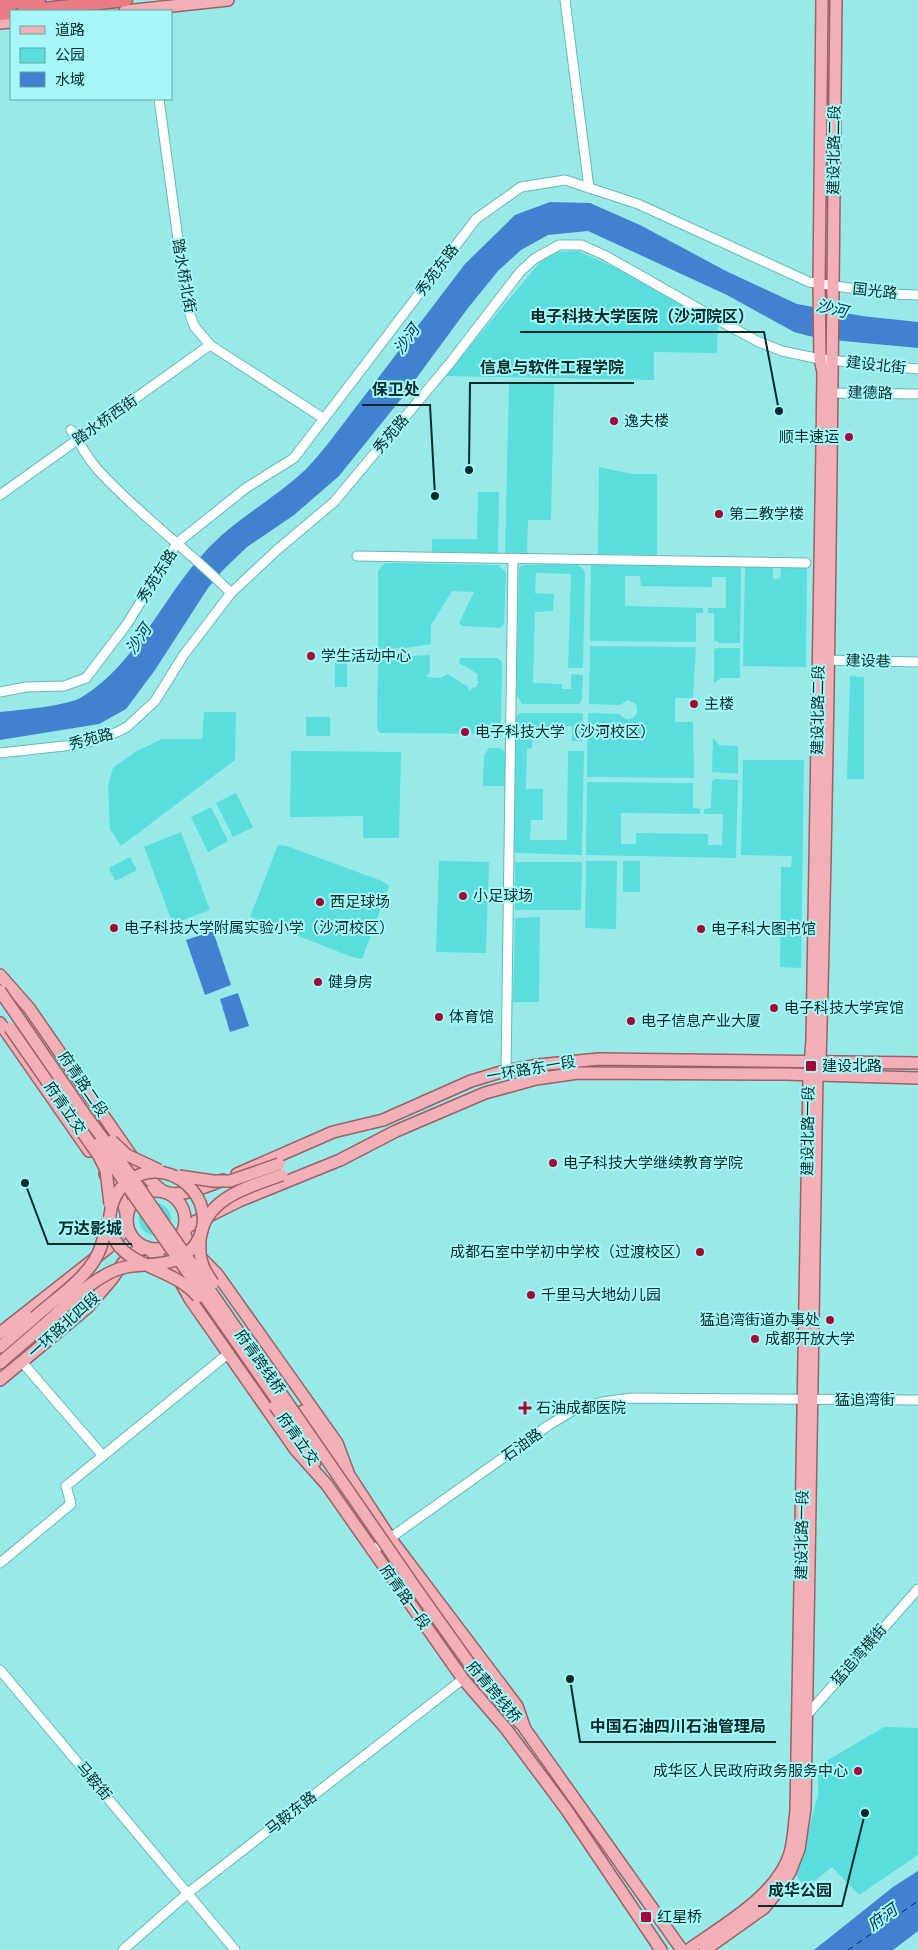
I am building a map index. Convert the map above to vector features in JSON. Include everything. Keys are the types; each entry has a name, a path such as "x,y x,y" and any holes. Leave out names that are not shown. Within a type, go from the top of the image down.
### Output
{"highway":[{"path":"0,4 39,0"},
{"path":"33,10 126,0"}],"main road":[{"path":"131,10 228,0"},
{"name":"建设北路二段","path":"822,0 819,300 820,359 828,393"},
{"name":"建设北路二段","path":"813,1075 816,1062 828,393 833,361 832,286 836,0"},
{"path":"0,977 112,1141 128,1155 150,1167 174,1175 213,1181 230,1181 280,1170 383,1120"},
{"name":"府青路二段","path":"0,977 30,1008 139,1167 151,1181 166,1192"},
{"name":"府青跨线桥","path":"0,991 86,1116 128,1172 419,1593 483,1688 507,1730"},
{"name":"府青跨线桥","path":"0,1003 483,1688 525,1729"},
{"name":"府青立交","path":"0,1014 5,1026 99,1156 106,1170 110,1224 114,1238 122,1250 134,1260 180,1281 195,1293 316,1464 327,1485"},
{"path":"5,1026 111,1183 123,1203 131,1235 146,1247 155,1249 164,1248 172,1244 184,1230 184,1211 174,1196 166,1192 157,1190 140,1195 134,1201 127,1217"},
{"name":"一环路东一段","path":"166,1192 198,1190 333,1132 383,1120 471,1081 506,1071 546,1064 599,1059 918,1063"},
{"path":"767,1061 767,1074"},
{"name":"一环路东一段","path":"184,1230 196,1221 239,1201 340,1160 396,1131 485,1093 536,1079 578,1073 767,1074 918,1078"},
{"name":"建设北路一段","path":"705,1950 764,1908 778,1891 790,1872 799,1849 804,1826 802,1716 809,1400 813,1075"},
{"name":"府青立交","path":"0,1363 109,1272 125,1268 161,1265 175,1261 186,1254 212,1210 226,1198 280,1170 396,1131"},
{"name":"府青立交","path":"0,1347 85,1274 95,1259 104,1236 110,1209 115,1196 123,1185 134,1177 154,1172 174,1175 190,1187 200,1204 203,1217 199,1250 202,1263 213,1284 303,1412"},
{"name":"一环路北四段","path":"1,1329 108,1248 122,1232 127,1217"},
{"name":"府青路一段","path":"184,1230 188,1245 217,1274 338,1443 349,1474"},
{"name":"一环路北四段","path":"0,1380 88,1307 123,1263 135,1252 146,1247"},
{"name":"府青路一段","path":"146,1247 175,1272 190,1300 295,1449 327,1485 463,1679 507,1730 566,1809 661,1950"},
{"name":"府青路一段","path":"303,1412 349,1474 390,1538 517,1706 525,1729 682,1950"},
{"name":"建设北路一段","path":"688,1950 755,1902 780,1872 789,1854 796,1811 802,1716"}],"street":[{"path":"565,0 589,188"},
{"name":"踏水桥北街","path":"159,100 187,306 194,326 210,345 323,418"},
{"name":"秀苑东路","path":"0,692 26,687 64,686 86,678 127,624 177,543 246,488 294,458 476,219 521,187 565,180 638,204 809,282 832,286"},
{"name":"秀苑路","path":"0,753 82,744 115,734 127,728 155,701 183,656 230,594 277,550 334,502 450,363 520,272 534,259 559,245 582,245 606,256 759,342 794,354 833,361"},
{"name":"国光路","path":"832,286 888,294 918,295"},
{"name":"踏水桥西街","path":"0,495 210,345"},
{"name":"建设北街","path":"833,361 918,369"},
{"name":"建德路","path":"828,393 918,394"},
{"path":"71,430 98,470 150,522 194,558 230,594"},
{"path":"357,556 806,563"},
{"path":"506,1071 513,559"},
{"name":"建设巷","path":"823,660 918,662"},
{"path":"0,1563 71,1504 66,1486 229,1353"},
{"path":"22,1362 103,1456"},
{"name":"石油路","path":"372,1551 574,1410 602,1402 632,1398 809,1400"},
{"name":"猛追湾街","path":"809,1400 918,1400"},
{"name":"猛追湾横街","path":"802,1716 918,1589"},
{"name":"马鞍街","path":"0,1670 235,1950"},
{"name":"马鞍东路","path":"123,1950 188,1893 463,1679"}],"green space":[{"path":"578,251 623,271 718,324 717,353 654,352 654,380 445,376 540,262 557,252"},
{"path":"509,383 554,384 551,520 528,520 527,554 505,553"},
{"path":"599,467 633,474 657,474 657,555 598,554"},
{"path":"478,492 499,492 498,553 432,553 432,539 477,539"},
{"path":"385,563 498,565 506,572 504,624 500,628 462,626 459,623 474,592 452,591 431,625 431,644 406,648 378,649 378,571"},
{"path":"591,563 741,565 740,643 718,643 718,641 714,641 714,613 708,613 708,608 726,608 726,577 712,577 712,587 641,586 640,576 625,576 625,606 703,608 703,613 696,613 696,642 590,641"},
{"path":"577,564 584,570 585,574 583,668 568,668 571,574 536,573 535,593 554,594 553,611 535,612 533,683 562,684 562,689 571,689 571,674 583,675 582,699 579,704 522,704 516,694 519,567 525,565"},
{"path":"745,566 773,567 773,579 780,578 781,567 807,567 806,667 743,666"},
{"path":"590,646 696,647 693,698 675,698 675,722 693,722 694,778 587,777 588,713 619,714 626,719 630,719 637,713 636,704 628,700 620,705 589,704"},
{"path":"740,648 740,678 721,678 714,683 714,649"},
{"path":"430,655 430,673 427,677 440,678 448,674 468,687 469,691 473,687 475,688 479,682 477,681 478,674 459,663 460,658 498,658 502,662 501,728 495,734 380,733 377,729 378,658"},
{"path":"335,660 347,660 347,687 335,687"},
{"path":"850,676 864,677 864,779 847,779"},
{"path":"204,712 236,712 235,760 121,846 110,829 108,786 113,768 135,752 162,739 202,739"},
{"path":"518,714 583,714 582,741 572,741 572,726 562,726 562,730 533,729 532,748 527,749 526,789 543,789 543,820 531,820 530,840 567,840 568,751 584,751 582,855 516,853 512,849 515,719"},
{"path":"306,717 330,717 330,736 306,736"},
{"path":"713,738 719,745 738,746 738,774 712,772"},
{"path":"489,748 500,748 506,752 506,786 483,786 484,755"},
{"path":"291,751 401,752 399,838 363,838 363,816 290,817"},
{"path":"743,760 804,760 801,968 780,967 781,867 791,867 792,856 741,855"},
{"path":"716,779 738,780 736,858 586,855 587,782 693,783 693,808 700,809 700,814 621,813 621,844 636,844 636,833 708,834 708,845 722,845 723,814 704,814 704,809 711,808 712,781"},
{"path":"236,793 253,827 233,837 216,803"},
{"path":"211,807 228,841 208,852 191,817"},
{"path":"181,832 210,910 173,924 144,847"},
{"name":"西足球场","path":"278,845 287,846 382,881 389,886 362,959 352,957 250,917"},
{"path":"130,857 137,870 115,881 109,868"},
{"path":"439,861 489,862 486,953 436,952"},
{"path":"586,861 617,861 616,929 585,928"},
{"path":"623,861 640,861 640,892 623,892"},
{"path":"515,862 582,862 581,910 515,910"},
{"path":"540,917 539,1002 513,1002 515,918"},
{"path":"155,1203 167,1207 171,1219 167,1231 155,1235 143,1231 139,1219 143,1207"},
{"path":"884,1727 918,1728 918,1855 859,1895 832,1867 806,1888 794,1873 818,1795 818,1766"}],"water":[{"path":"550,202 590,203 640,225 726,271 797,304 862,316 918,322 918,348 843,341 794,332 727,295 588,231 548,235 521,250 498,271 468,308 401,399 339,476 294,515 247,547 222,571 208,588 155,670 126,709 99,724 0,740 0,712 42,707 75,700 101,683 118,667 188,572 214,542 293,481 315,460 465,264 515,215"},
{"path":"213,931 231,985 205,995 186,940"},
{"path":"238,993 249,1026 230,1032 220,999"},
{"name":"府河","path":"918,1871 918,1931 893,1950 814,1950 893,1887"}],"ferry route":[{"path":"848,1950 918,1901"}],"place":[{"name":"电子科技大学医院（沙河院区）","path":"779,411"},
{"name":"逸夫楼","path":"614,421"},
{"name":"顺丰速运","path":"849,437"},
{"name":"信息与软件工程学院","path":"469,470"},
{"name":"保卫处","path":"435,496"},
{"name":"第二教学楼","path":"719,514"},
{"name":"学生活动中心","path":"311,656"},
{"name":"主楼","path":"694,704"},
{"name":"电子科技大学（沙河校区）","path":"465,732"},
{"name":"小足球场","path":"463,896"},
{"name":"西足球场","path":"320,902"},
{"name":"电子科技大学附属实验小学（沙河校区）","path":"114,928"},
{"name":"电子科大图书馆","path":"701,929"},
{"name":"健身房","path":"318,982"},
{"name":"电子科技大学宾馆","path":"774,1008"},
{"name":"体育馆","path":"439,1017"},
{"name":"电子信息产业大厦","path":"631,1021"},
{"name":"建设北路","path":"811,1066"},
{"name":"电子科技大学继续教育学院","path":"553,1163"},
{"name":"万达影城","path":"25,1183"},
{"name":"成都石室中学初中学校（过渡校区）","path":"700,1252"},
{"name":"千里马大地幼儿园","path":"531,1295"},
{"name":"猛追湾街道办事处","path":"830,1320"},
{"name":"成都开放大学","path":"755,1339"},
{"name":"石油成都医院","path":"525,1408"},
{"name":"中国石油四川石油管理局","path":"570,1679"},
{"name":"成华区人民政府政务服务中心","path":"858,1771"},
{"name":"成华公园","path":"865,1813"},
{"name":"红星桥","path":"646,1917"}],"water label":[{"name":"沙河","path":"832,308"},
{"name":"沙河","path":"406,339"},
{"name":"沙河","path":"138,639"}]}
